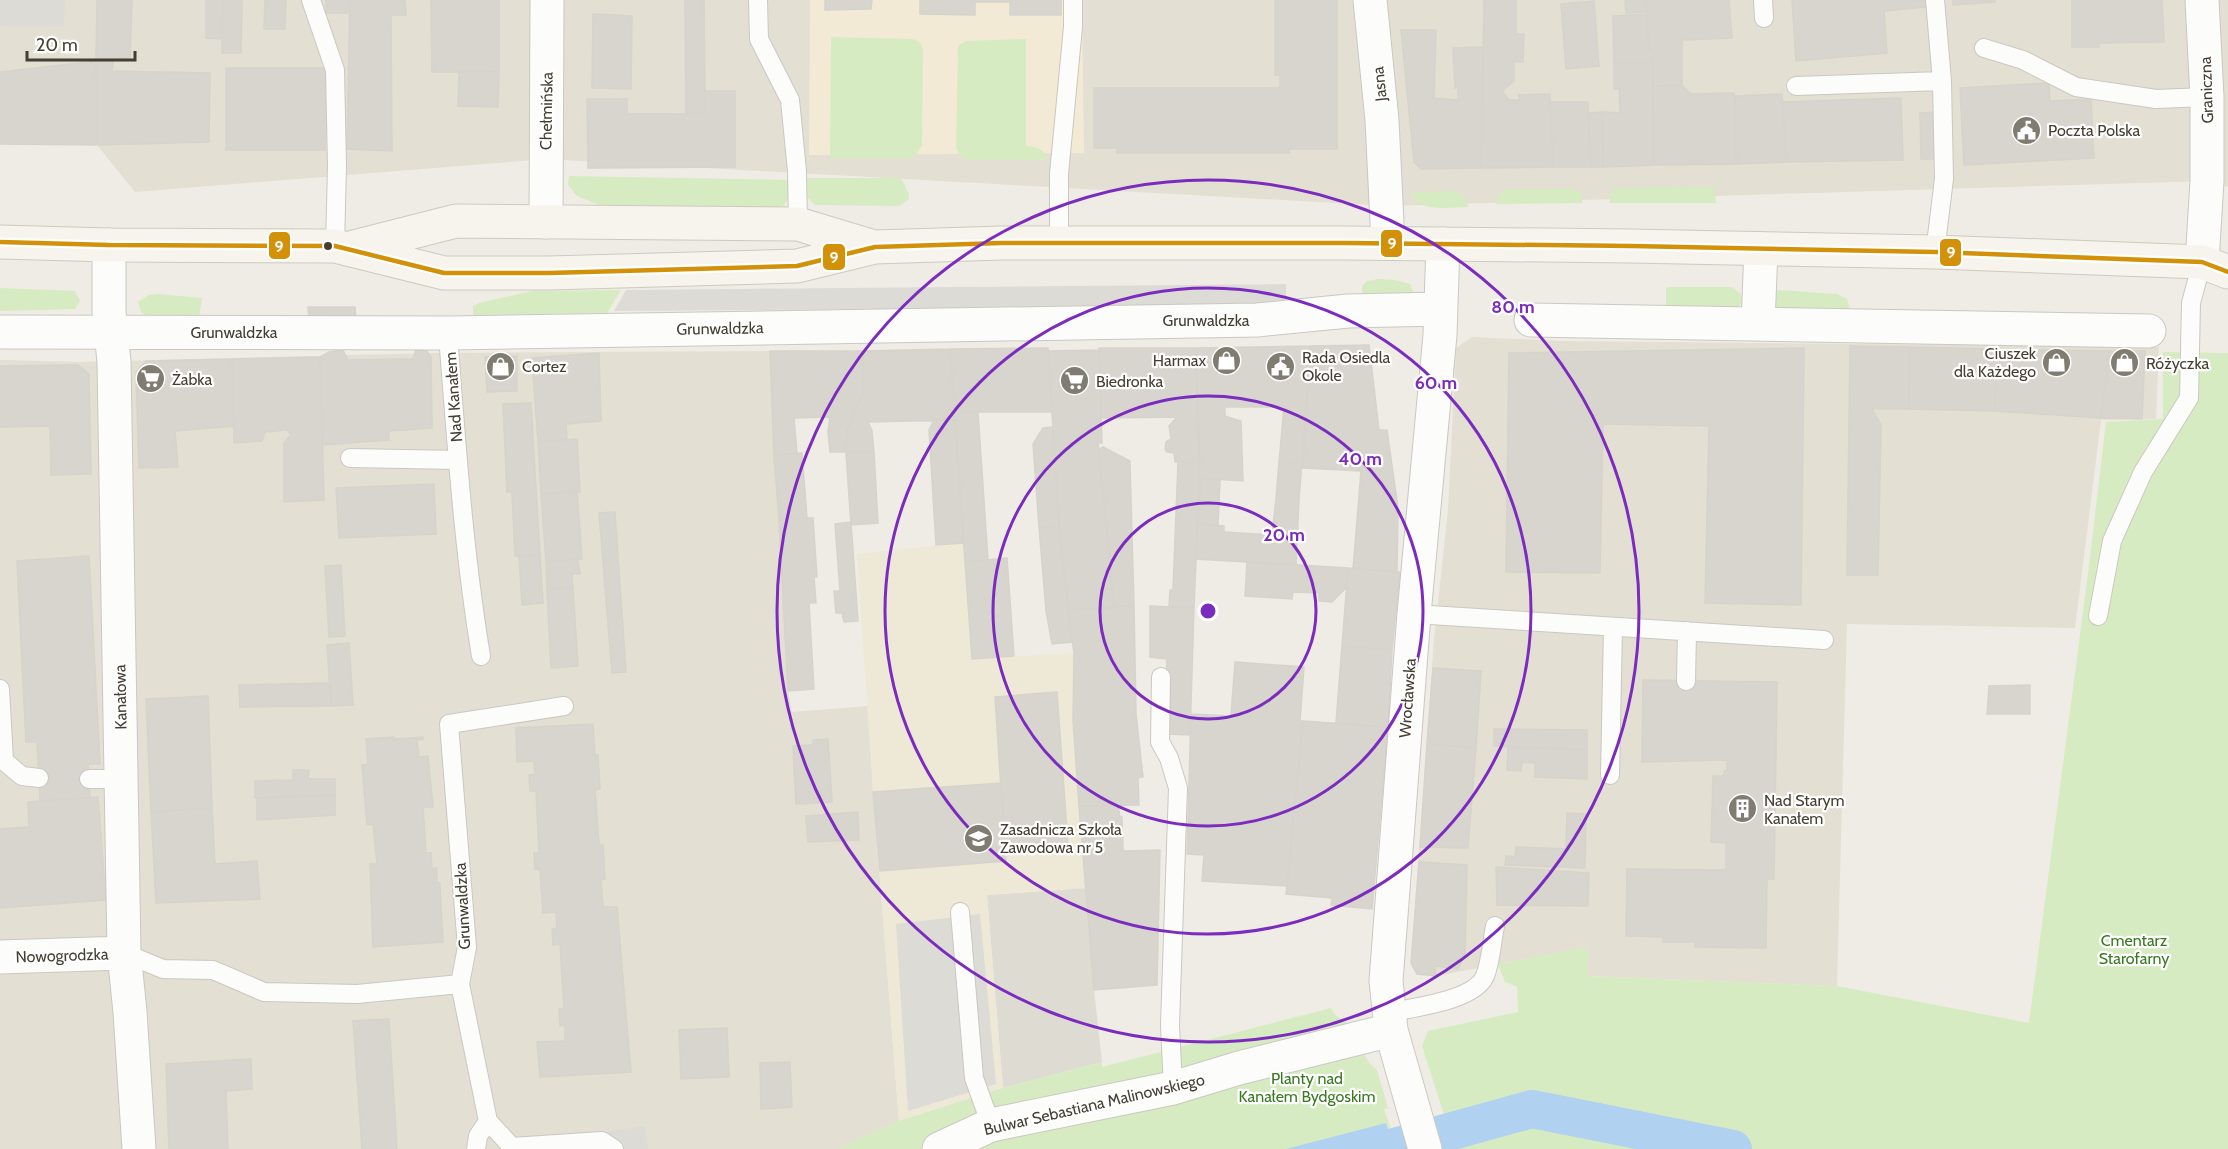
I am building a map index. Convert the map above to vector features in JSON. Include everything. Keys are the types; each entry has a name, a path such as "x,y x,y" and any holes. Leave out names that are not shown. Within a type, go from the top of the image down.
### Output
{"main road":[{"path":"342,248 456,221 798,224 875,247"},
{"path":"0,242 110,246 342,248 444,273 549,273 797,266 875,247 1059,243 1388,243 1761,249 1935,252 2219,262"}],"street":[{"name":"Chełmińska","path":"546,222 547,0"},
{"name":"Jasna","path":"1370,0 1385,169 1388,243"},
{"name":"Graniczna","path":"2202,0 2207,97 2207,181 2219,262"},
{"name":"Wrocławska","path":"1425,1149 1390,1021 1386,981 1414,614 1438,362 1443,244"},
{"name":"Kanałowa","path":"110,246 124,953 140,1149"},
{"path":"1758,324 1761,249"},
{"name":"Grunwaldzka","path":"0,332 450,333 1257,320 1348,311 1440,309"},
{"path":"1531,320 2149,332"},
{"name":"Nowogrodzka","path":"0,957 124,953"},
{"name":"Bulwar Sebastiana Malinowskiego","path":"939,1149 991,1125 1173,1088 1390,1021"}],"lane":[{"path":"311,0 335,70 342,248"},
{"path":"758,0 759,39 790,100 797,171 798,224"},
{"path":"1059,243 1059,174 1073,27 1073,0"},
{"path":"1935,0 1942,81 1944,179 1935,252"},
{"path":"1984,48 2023,60 2076,87 2156,99 2207,97"},
{"path":"1796,86 1942,81"},
{"path":"2098,616 2112,541 2143,472 2189,398 2191,303 2219,262"},
{"name":"Nad Kanałem","path":"450,333 449,348 458,460"},
{"path":"350,458 458,460 481,656"},
{"path":"1414,614 1824,640"},
{"path":"1610,775 1613,627"},
{"path":"1686,681 1687,631"},
{"path":"1161,676 1160,742 1169,758 1178,788 1170,1025 1173,1088"},
{"path":"0,689 4,761 22,776 39,778"},
{"name":"Grunwaldzka","path":"488,1121 460,984 467,947 449,724 564,706"},
{"path":"89,779 122,779"},
{"path":"960,912 974,1078 991,1125"},
{"path":"1390,1021 1474,990 1485,977 1495,926"},
{"path":"124,953 163,969 213,970 264,992 357,994 460,984"},
{"path":"477,1149 478,1136 488,1121 512,1147 602,1141 614,1149"}],"shaded area":[{"path":"0,0 2228,0 2228,187 2207,181 1389,206 546,159 135,192 97,145 0,144"},
{"path":"0,0 65,0 64,27 0,26"},
{"path":"810,0 1082,0 1084,153 809,155"},
{"path":"1286,284 1286,306 614,311 626,290"},
{"path":"1472,337 1562,341 2159,347 2156,419 2101,420 2075,628 1847,624 1837,986 1588,976 1588,947 1436,976 1417,974 1411,963 1434,639 1448,510 1456,348"},
{"path":"770,351 788,691 792,712 869,706 873,792 899,1121 836,1149 0,1149 0,360 82,362 433,353"},
{"name":"Zasadnicza Szkoła Zawodowa nr 5","path":"963,543 972,659 1074,653 1073,719 1086,888 987,895 1003,1088 899,1121 857,554"},
{"path":"1086,888 1102,1062 1003,1088 987,895"},
{"path":"980,914 996,1084 908,1111 896,924"},
{"path":"645,1126 648,1149 586,1149 585,1135"}],"green space":[{"path":"831,37 912,39 920,44 923,50 922,145 916,155 909,158 830,158"},
{"path":"1026,39 1026,146 1040,149 1049,160 967,160 959,154 956,148 958,46 966,41"},
{"path":"569,176 788,180 790,197 783,206 775,207 599,205 577,196 568,185"},
{"path":"807,178 901,178 909,194 908,200 900,206 815,205 807,197"},
{"path":"1714,187 1716,203 1610,203 1609,195 1614,188"},
{"path":"1573,188 1574,192 1582,192 1582,203 1496,204 1496,199 1502,190"},
{"path":"1458,191 1469,207 1430,207 1423,205 1412,196 1413,192"},
{"path":"1379,279 1410,284 1415,295 1362,299 1362,286 1367,281"},
{"path":"1732,287 1741,294 1742,302 1737,309 1666,308 1666,288"},
{"path":"0,288 75,291 80,301 75,309 0,311"},
{"path":"621,290 607,313 473,315 473,306 479,303 533,291"},
{"path":"1779,290 1837,294 1847,299 1851,312 1774,309 1774,292"},
{"path":"149,295 202,298 199,318 150,318 141,312 138,302"},
{"name":"Cmentarz Starofarny","path":"2163,352 2228,353 2228,1149 1455,1149 1422,1046 1428,1031 1518,1012 1517,987 1505,982 1498,964 1588,947 1588,976 1837,986 2029,1023 2106,422 2163,419"},
{"name":"Planty nad Kanałem Bydgoskim","path":"1331,1008 1355,1030 1367,1059 1377,1070 1388,1108 1384,1109 1398,1149 836,1149 899,1121 1003,1088 1102,1062 1102,1067"}],"water":[{"path":"1386,1123 1394,1149 1286,1149"}],"building":[{"path":"97,0 132,0 130,58 96,61"},
{"path":"206,0 223,0 222,39 206,38"},
{"path":"223,0 242,0 241,53 222,53"},
{"path":"265,0 286,0 285,29 264,29"},
{"path":"326,0 350,0 350,13 326,13"},
{"path":"350,0 405,0 406,15 391,15 392,151 347,149"},
{"path":"431,0 499,0 499,72 432,72"},
{"path":"685,0 704,0 705,113 686,113"},
{"path":"825,0 872,0 871,9 825,10"},
{"path":"920,0 1061,0 1061,15 1010,15 1010,2 975,2 975,15 920,14"},
{"path":"1275,0 1337,0 1337,149 1289,149 1289,153 1117,153 1117,148 1094,148 1094,88 1280,88 1280,75 1275,75"},
{"path":"1484,0 1516,0 1516,34 1524,34 1523,62 1514,62 1514,81 1502,91 1509,100 1520,100 1519,95 1550,94 1553,167 1481,168"},
{"path":"1625,0 1646,0 1647,12 1626,13"},
{"path":"1646,0 1729,0 1732,38 1682,40 1682,85 1653,86 1653,50 1649,51"},
{"path":"1792,0 1926,0 1926,7 1884,11 1887,53 1796,61"},
{"path":"1953,0 1995,0 1995,2 1953,5"},
{"path":"2072,0 2099,0 2099,47 2072,47"},
{"path":"2099,0 2162,0 2164,42 2099,43"},
{"path":"1594,1 1599,66 1566,69 1561,4"},
{"path":"593,14 632,16 631,89 592,88"},
{"path":"1647,14 1649,51 1653,50 1653,63 1614,63 1613,16"},
{"path":"1401,30 1436,30 1434,98 1458,100 1458,87 1455,88 1453,48 1483,47 1481,168 1421,169 1414,162"},
{"path":"113,60 112,71 210,73 209,142 97,145 96,61"},
{"path":"96,61 97,145 0,144 0,72"},
{"path":"1614,63 1653,63 1654,165 1603,167 1602,112 1620,113 1619,88 1614,89"},
{"path":"226,68 325,68 325,150 226,150"},
{"path":"459,71 499,72 498,107 458,106"},
{"name":"Poczta Polska","path":"2049,83 2050,101 2091,99 2094,158 1964,165 1960,88"},
{"path":"1682,85 1691,94 1734,93 1736,164 1654,165 1653,86"},
{"path":"705,91 735,91 735,167 588,168 587,99 627,99 627,114 705,113"},
{"path":"1782,94 1786,162 1736,164 1735,96"},
{"path":"1901,98 1903,160 1786,162 1783,102"},
{"path":"1550,102 1588,102 1591,167 1553,167"},
{"path":"1602,112 1603,167 1591,167 1588,113"},
{"path":"1937,112 1940,159 1921,159 1920,113"},
{"path":"308,307 355,307 356,320 309,320"},
{"path":"1369,345 1379,430 1387,430 1398,508 1397,571 1353,569 1361,471 1303,468 1310,346"},
{"path":"1310,346 1302,462 1279,462 1284,407 1225,407 1225,416 1241,421 1243,481 1199,478 1196,348"},
{"path":"1850,346 1910,347 1909,409 1872,409 1881,425 1878,575 1847,575"},
{"path":"1910,347 1996,349 1995,411 1909,409"},
{"path":"1048,348 1052,412 955,412 950,349"},
{"path":"1099,348 1196,348 1200,462 1175,462 1174,453 1167,452 1165,449 1166,442 1171,439 1169,426 1177,417 1102,418"},
{"path":"1804,348 1801,605 1705,603 1709,426 1603,424 1600,573 1506,572 1509,353"},
{"path":"950,349 955,420 868,422 872,431 874,452 846,452 847,430 863,393 864,351"},
{"path":"1996,349 2109,351 2101,418 1995,411"},
{"path":"343,350 348,360 413,359 416,350 426,350 431,357 432,428 389,431 389,440 322,445 320,357 329,352"},
{"name":"Biedronka","path":"1099,350 1102,443 1054,443 1048,351"},
{"path":"770,351 864,351 863,393 847,430 846,452 830,452 828,432 830,417 794,418 797,453 774,455"},
{"path":"2109,351 2145,351 2142,419 2101,418"},
{"path":"599,353 601,421 566,424 567,439 538,442 532,358"},
{"name":"Cortez","path":"517,356 517,391 487,392 485,357"},
{"path":"320,357 324,500 284,502 284,443 291,435 287,430 265,432 262,441 234,443 232,359"},
{"path":"232,359 234,426 175,431 178,467 139,468 136,372 146,361"},
{"path":"78,365 89,374 91,474 51,475 50,426 0,427 0,366"},
{"path":"531,403 540,555 515,556 512,492 507,492 503,404"},
{"path":"955,412 978,412 988,560 965,562"},
{"path":"934,420 955,420 963,543 936,545 929,430"},
{"path":"1053,427 1059,526 1039,527 1033,444 1043,428"},
{"path":"577,439 580,492 541,494 538,442"},
{"path":"1054,443 1098,443 1114,608 1068,610 1059,526"},
{"path":"1103,447 1130,461 1134,605 1114,608 1099,449"},
{"path":"846,452 874,452 878,523 851,525"},
{"path":"802,453 807,518 779,520 774,455"},
{"path":"1178,462 1200,462 1194,608 1169,607 1170,590 1173,590"},
{"path":"1279,462 1302,462 1299,499 1276,499"},
{"path":"1201,478 1220,479 1218,526 1198,524"},
{"path":"434,484 436,534 339,538 336,488"},
{"path":"577,491 582,559 546,562 541,494"},
{"path":"1276,499 1299,499 1296,565 1196,559 1198,524 1224,526 1224,532 1272,535"},
{"path":"615,512 626,672 612,673 599,513"},
{"path":"813,518 817,577 814,577 816,603 809,603 814,689 788,691 779,520"},
{"path":"851,522 858,621 844,622 842,613 836,613 834,591 840,591 835,524"},
{"path":"1059,526 1072,642 1052,644 1046,611 1039,527"},
{"path":"540,555 543,603 522,605 519,556"},
{"path":"89,556 100,764 88,764 90,797 40,801 37,742 26,742 17,561"},
{"path":"1007,558 1014,656 972,659 965,562"},
{"path":"578,559 580,574 572,574 573,588 547,589 546,562"},
{"path":"1247,562 1348,568 1347,587 1332,602 1319,601 1319,593 1293,592 1292,599 1245,596"},
{"path":"341,565 345,636 329,637 325,566"},
{"path":"1348,568 1400,572 1392,650 1342,646"},
{"path":"573,588 578,666 551,668 547,589"},
{"path":"1134,605 1136,714 1143,777 1138,778 1139,805 1079,806 1073,719 1074,653 1068,610"},
{"path":"1150,606 1194,608 1190,735 1168,734 1165,713 1167,659 1150,657"},
{"path":"349,643 353,705 331,706 327,645"},
{"path":"1342,646 1392,650 1388,727 1336,723"},
{"path":"1235,662 1304,667 1300,721 1303,721 1287,886 1202,881 1204,855 1187,854 1191,714 1231,716"},
{"path":"1433,668 1481,671 1476,748 1427,744"},
{"name":"Nad Starym Kanałem","path":"1643,680 1777,682 1774,879 1767,879 1766,948 1695,947 1695,942 1663,942 1663,937 1626,936 1627,869 1726,870 1726,843 1711,842 1713,776 1724,776 1724,771 1727,770 1727,760 1642,762"},
{"path":"330,683 331,706 240,707 239,685"},
{"path":"2030,685 2030,714 1987,714 1989,686"},
{"path":"1057,692 1068,845 1005,850 995,697"},
{"path":"208,696 212,808 151,812 146,699"},
{"path":"1303,721 1388,727 1372,909 1331,905 1332,898 1286,894"},
{"path":"593,724 600,789 595,790 599,845 603,845 605,879 601,880 603,907 617,907 631,1072 540,1077 537,1042 565,1041 565,1025 560,1026 559,1009 564,1008 560,944 553,945 552,929 557,929 556,912 543,913 540,869 535,870 534,853 539,853 536,791 530,791 529,775 535,774 534,761 517,762 516,728"},
{"path":"1494,729 1587,730 1587,750 1494,746"},
{"path":"394,737 394,739 423,737 417,740 419,757 428,756 433,807 423,807 426,853 431,853 432,869 437,868 437,883 440,883 443,942 373,947 370,864 377,864 373,824 367,825 362,765 368,764 366,739"},
{"path":"828,739 832,802 796,804 793,746 813,745 813,740"},
{"path":"1427,744 1476,748 1468,848 1420,847"},
{"path":"1508,747 1587,750 1587,779 1535,777 1535,763 1522,762 1521,771 1507,770"},
{"path":"293,770 309,770 308,779 335,779 335,795 255,798 255,781 293,780"},
{"path":"1001,783 1006,861 880,871 873,792"},
{"path":"335,795 335,815 257,820 257,798"},
{"path":"98,797 106,900 0,908 0,829 29,827 28,802"},
{"path":"1118,805 1120,817 1122,817 1123,851 1160,850 1157,985 1094,990 1079,806"},
{"path":"212,808 215,864 257,861 260,899 156,903 151,812"},
{"path":"858,812 859,840 808,842 806,816"},
{"path":"1567,813 1586,814 1585,868 1505,865 1506,856 1515,857 1516,847 1566,849"},
{"path":"1419,862 1467,865 1465,954 1458,969 1435,966 1436,976 1417,974 1411,963"},
{"path":"1496,867 1589,873 1588,906 1497,905"},
{"path":"389,1019 397,1149 362,1149 353,1021"},
{"path":"727,1028 729,1077 681,1079 679,1030"},
{"path":"251,1059 252,1089 226,1091 228,1149 169,1149 166,1064"},
{"path":"790,1062 792,1107 761,1109 760,1063"}],"waterway":[{"path":"1387,1149 1532,1109 1733,1149"}],"transit line":[{"name":"9","path":"0,242 335,246 444,273 549,273 797,266 875,247 1001,243 1346,243 1935,252 2202,262 2228,272"}],"place":[{"name":"Poczta Polska","path":"2027,130"},
{"name":"Harmax","path":"1227,360"},
{"name":"Ciuszek dla Każdego","path":"2057,362"},
{"name":"Różyczka","path":"2125,363"},
{"name":"Cortez","path":"501,366"},
{"name":"Rada Osiedla Okole","path":"1281,366"},
{"name":"Żabka","path":"151,379"},
{"name":"Biedronka","path":"1075,381"},
{"name":"Nad Starym Kanałem","path":"1743,809"},
{"name":"Zasadnicza Szkoła Zawodowa nr 5","path":"979,838"}]}
